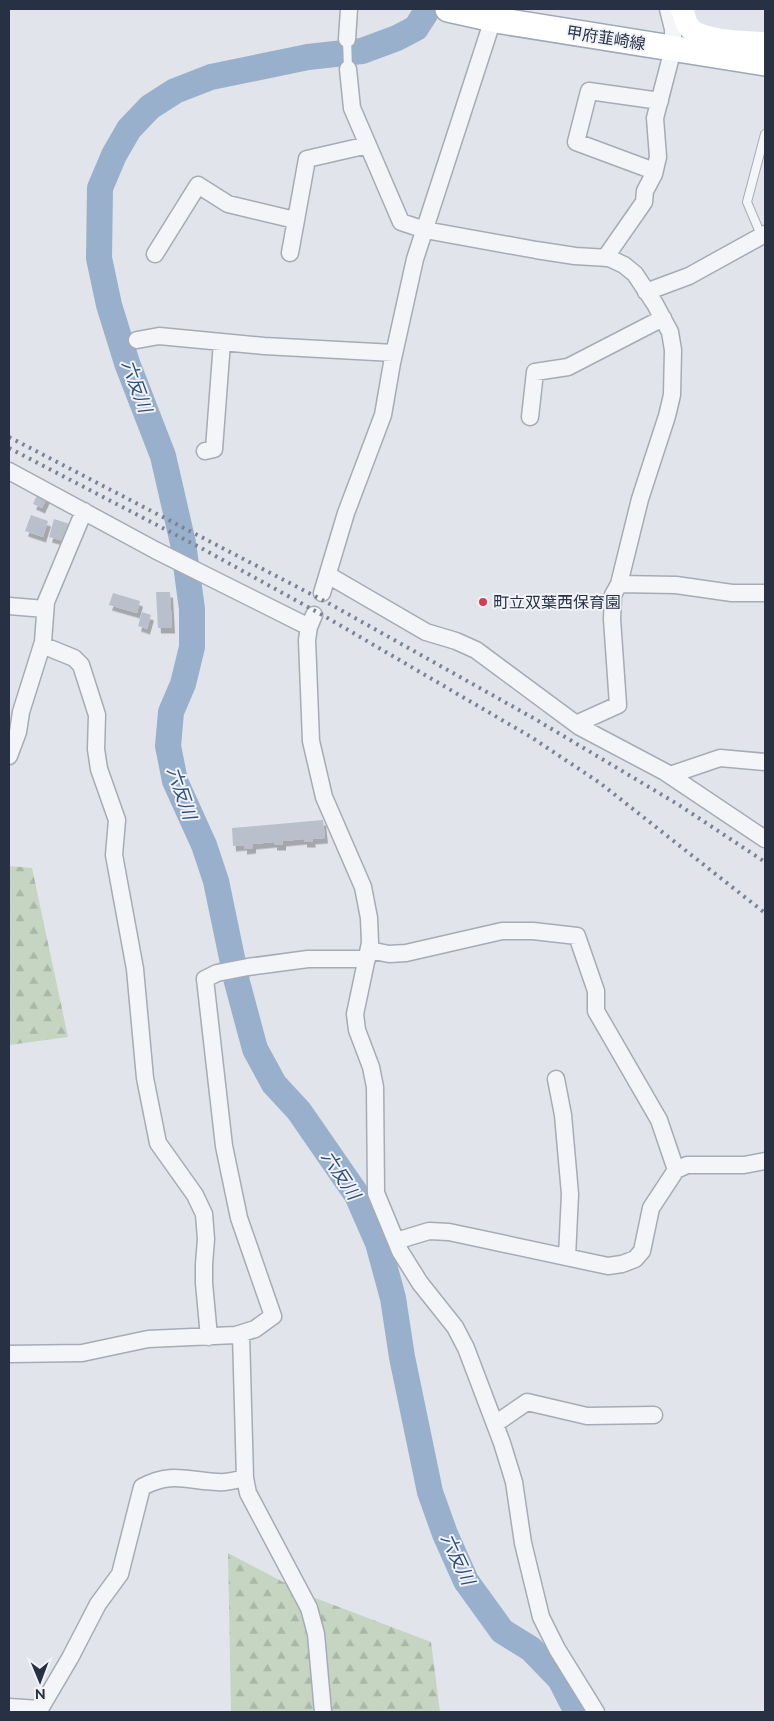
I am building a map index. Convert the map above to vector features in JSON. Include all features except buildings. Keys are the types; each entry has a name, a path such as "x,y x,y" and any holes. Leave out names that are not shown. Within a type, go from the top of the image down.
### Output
{"main road":[{"name":"甲府韮崎線","path":"448,9 493,20 765,63"}],"street":[{"path":"346,39 349,9"},
{"path":"605,258 644,202 645,191 658,156 655,118 674,49 673,29 668,9"},
{"path":"682,9 687,26 697,33 710,38 765,44"},
{"path":"322,594 346,513 383,415 394,353 415,259 493,20"},
{"path":"348,69 352,108 401,222 425,230 546,251 610,258 624,265 635,274 670,332 673,350 672,394 667,416 640,499 619,584 613,595 612,619 618,705 576,724"},
{"path":"654,171 576,142 589,91 660,101"},
{"path":"290,253 307,160 368,145"},
{"path":"155,254 198,185 228,204 295,220"},
{"path":"646,292 688,276 763,234"},
{"path":"530,417 534,372 568,367 662,318"},
{"path":"137,340 159,336 394,353"},
{"path":"205,451 214,449 222,342"},
{"path":"9,471 155,550 206,575 312,621 307,640 311,741 324,797 363,887 369,918 370,943 355,1014 357,1030 371,1067 375,1087 376,1193 400,1251 420,1283 455,1327 466,1348 495,1424 514,1482 523,1543 541,1617 557,1650 596,1712"},
{"path":"9,756 18,732 21,712 42,645 46,602 84,511"},
{"path":"328,576 426,632 456,641 476,650 576,724 670,775 765,839"},
{"path":"619,584 676,585 732,592 765,593"},
{"path":"9,606 45,609"},
{"path":"42,645 74,658 81,665 97,714 96,749 99,769 118,820 114,855 135,969 145,1078 158,1143 196,1195 204,1214 206,1239 204,1283 209,1337"},
{"path":"670,775 720,758 765,762"},
{"path":"9,1354 82,1353 148,1339 241,1334 260,1326 273,1316 239,1218 224,1146 205,979 217,973 308,959 406,953 502,931 533,931 576,936 596,991 596,1010 659,1120 676,1170"},
{"path":"556,1080 563,1115 569,1177 567,1257"},
{"path":"396,1241 429,1231 449,1232 608,1266 622,1264 635,1259 642,1251 651,1208 676,1170 687,1165 744,1165 765,1161"},
{"path":"241,1334 245,1478 248,1493 309,1608 316,1634 323,1712"},
{"path":"495,1424 527,1402 587,1416 654,1415"},
{"path":"9,1707 40,1709 70,1658 98,1604 120,1574 142,1487 155,1480 172,1477 220,1483 245,1478"}],"lane":[{"path":"346,39 348,69"},
{"path":"763,234 747,202 765,134"}],"green space":[{"path":"9,866 32,868 68,1037 9,1045"},
{"path":"228,1553 310,1596 431,1642 440,1712 231,1712"}],"waterway":[{"name":"六反川","path":"428,9 416,28 397,38 362,51 308,57 211,77 175,91 150,107 129,129 114,155 100,188 99,258 109,305 127,363 163,456 183,543 192,609 192,647 183,684 171,712 168,746 175,781 204,845 216,881 237,982 255,1049 274,1084 299,1111 357,1195 378,1243 393,1298 402,1357 430,1492 445,1534 466,1581 502,1631 531,1649 560,1679 577,1712"}],"railway":[{"path":"9,437 330,604 535,719 679,805 765,862"},
{"path":"9,448 203,549 326,617 531,737 600,783 765,913"}],"place":[{"name":"町立双葉西保育園","path":"483,602"}]}
